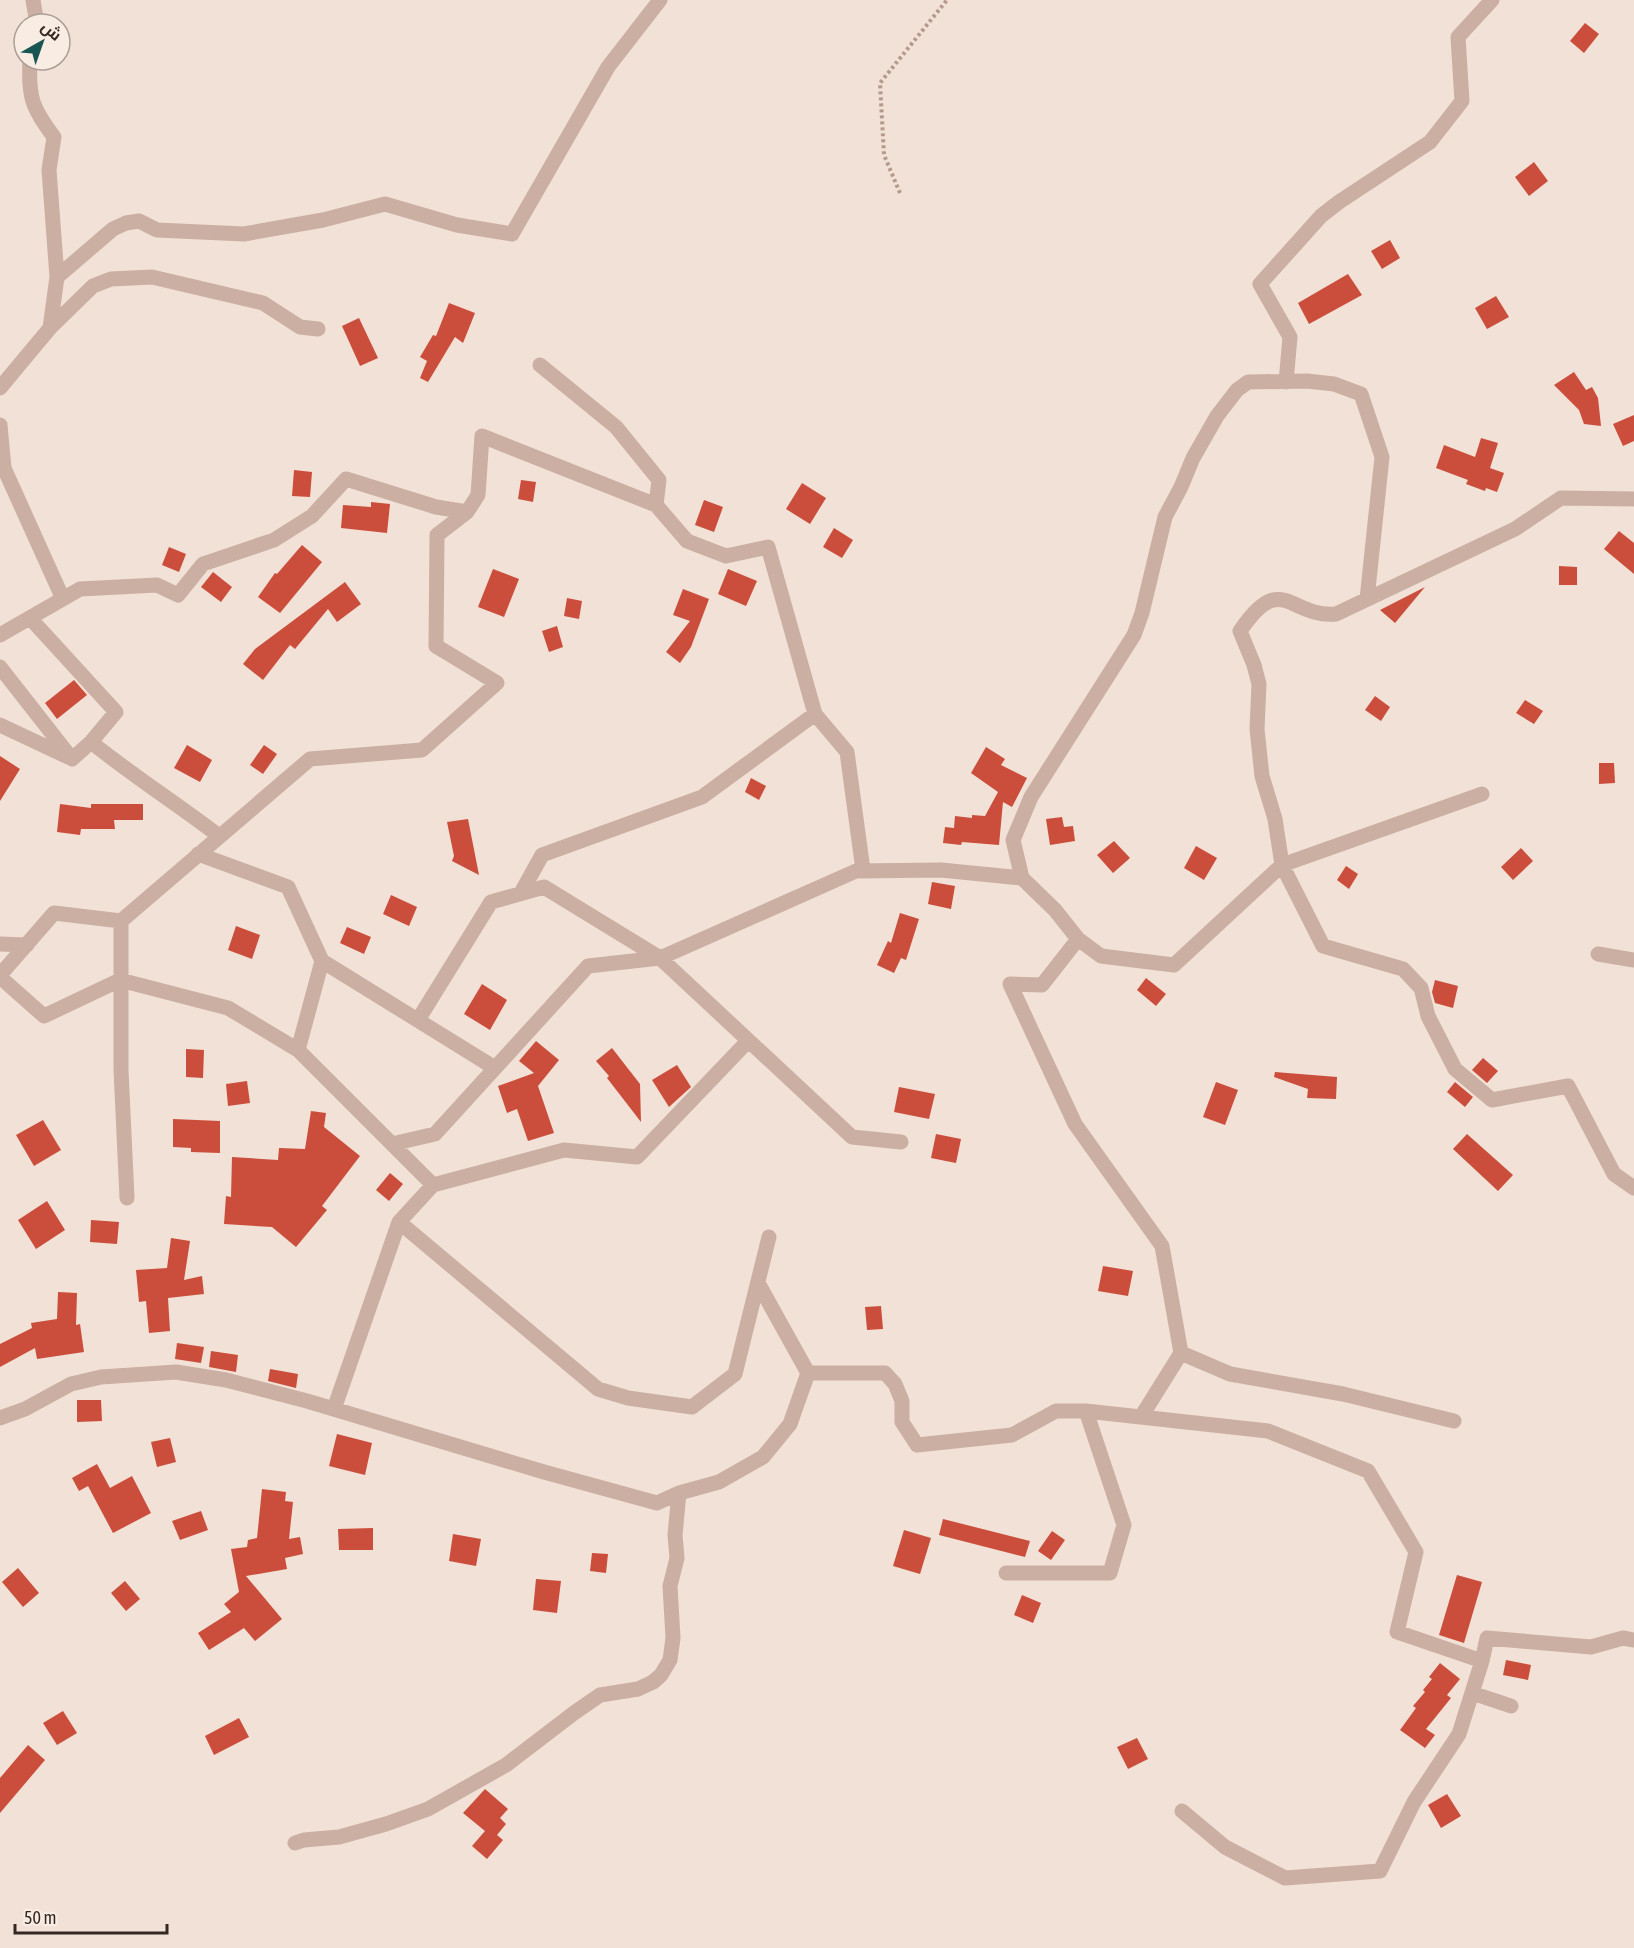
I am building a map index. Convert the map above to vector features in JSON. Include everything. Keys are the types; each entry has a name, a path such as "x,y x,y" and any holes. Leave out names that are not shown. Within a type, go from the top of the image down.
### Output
{"street":[{"path":"57,277 113,229 126,223 139,221 157,230 244,234 323,220 385,204 457,225 512,234 608,67 660,0"},
{"path":"1286,382 1290,337 1260,284 1321,216 1430,142 1462,101 1458,37 1492,0"},
{"path":"31,72 33,105 38,116 54,137 49,170 57,277 50,328"},
{"path":"0,388 50,328 93,286 111,279 152,277 263,303 300,327 318,329"},
{"path":"540,365 624,436 659,480 656,505"},
{"path":"1367,599 1382,457 1361,394 1334,384 1307,381 1248,382 1237,390 1217,416 1193,458 1165,517 1134,635 1031,797 1013,840 1022,878 1055,909 1078,939 1101,956 1174,965 1282,865 1482,794"},
{"path":"0,425 4,468 63,599"},
{"path":"433,1185 298,1050 228,1008 120,981 44,1016 0,976 54,913 120,921 310,759 422,750 497,683 436,646 437,535 467,512 478,495 482,436 656,505 687,541 726,556 768,547 815,714 847,752 863,870"},
{"path":"0,635 80,589 157,585 178,595 203,564 274,540 312,516 346,479 436,507 467,512"},
{"path":"1634,499 1561,498 1515,529 1336,614 1323,615 1283,599 1271,600 1260,606 1240,631 1259,684 1257,729 1262,776 1275,819 1282,865 1323,946 1403,969 1421,988 1428,1016 1455,1070 1492,1100 1568,1086 1614,1174 1634,1188"},
{"path":"30,618 116,712 91,742 72,759"},
{"path":"0,667 72,759"},
{"path":"521,893 542,855 702,797 815,714"},
{"path":"0,725 72,759"},
{"path":"91,742 125,770 173,801 219,836"},
{"path":"198,854 288,887 322,961 495,1068"},
{"path":"392,1144 435,1134 588,966 660,958 856,871 941,870 1022,878"},
{"path":"418,1020 491,902 544,887 660,958 852,1137 901,1142"},
{"path":"120,921 121,1070 127,1198"},
{"path":"1078,939 1042,985 1010,984 1076,1124 1162,1246 1181,1353 1141,1417"},
{"path":"0,944 27,945"},
{"path":"1598,954 1634,960"},
{"path":"298,1050 322,961"},
{"path":"334,1409 399,1222 433,1185 564,1150 638,1157 748,1041"},
{"path":"399,1222 598,1389 628,1398 692,1407 735,1374 769,1237"},
{"path":"0,1418 25,1409 71,1384 101,1377 176,1372 226,1380 334,1409 544,1472 657,1503 679,1492 719,1482 763,1457 790,1424 808,1372 758,1283"},
{"path":"1181,1353 1230,1374 1343,1394 1454,1421"},
{"path":"808,1372 885,1373 895,1384 902,1401 902,1422 917,1444 1012,1435 1056,1411 1086,1411 1268,1431 1368,1471 1416,1552 1397,1632 1482,1661"},
{"path":"1006,1573 1110,1573 1124,1525 1086,1411"},
{"path":"295,1843 339,1837 428,1809 506,1765 600,1695 638,1689 653,1682 661,1675 670,1660 672,1638 669,1586 677,1558 675,1536 679,1492"},
{"path":"1182,1811 1225,1847 1285,1878 1380,1870 1414,1802 1459,1734 1487,1638 1591,1647 1623,1638 1634,1640"},
{"path":"1472,1693 1511,1706"}],"path":[{"path":"900,193 884,155 880,83 947,0"}],"building":[{"path":"1585,23 1599,34 1584,53 1570,41"},
{"path":"1534,162 1548,181 1529,196 1515,177"},
{"path":"1390,240 1400,258 1382,269 1371,251"},
{"path":"1348,274 1362,295 1309,324 1298,303"},
{"path":"1496,296 1509,317 1487,329 1475,308"},
{"path":"449,303 475,313 463,343 455,337 428,382 420,378 427,361 420,357 433,335 436,336"},
{"path":"359,318 378,358 360,366 342,326"},
{"path":"1574,372 1586,390 1592,387 1598,398 1601,426 1584,424 1579,410 1554,385"},
{"path":"1634,415 1634,441 1623,446 1613,424"},
{"path":"1481,438 1498,443 1490,468 1504,473 1497,492 1486,488 1485,491 1466,484 1468,480 1436,468 1444,445 1475,457"},
{"path":"294,470 312,472 310,497 292,496"},
{"path":"521,480 536,482 533,502 518,499"},
{"path":"802,483 826,498 810,524 786,509"},
{"path":"704,500 723,507 714,532 695,525"},
{"path":"371,502 390,504 387,533 341,528 343,505 371,507"},
{"path":"834,528 853,540 842,558 823,547"},
{"path":"1619,531 1634,543 1634,574 1604,549"},
{"path":"302,545 322,562 280,613 258,597 275,573 277,574"},
{"path":"169,547 186,554 179,572 162,565"},
{"path":"1559,566 1577,567 1577,585 1559,585"},
{"path":"493,569 519,579 504,617 478,607"},
{"path":"728,569 757,581 746,606 718,594"},
{"path":"213,572 232,587 221,602 201,587"},
{"path":"345,582 361,604 337,622 328,609 295,649 290,645 263,680 243,664 255,649"},
{"path":"1425,587 1395,623 1380,610"},
{"path":"683,589 709,599 691,647 680,663 666,652 690,621 673,615"},
{"path":"567,598 582,601 579,619 564,616"},
{"path":"557,626 563,647 549,652 542,631"},
{"path":"74,680 87,695 57,719 45,703"},
{"path":"1375,696 1390,707 1381,721 1365,710"},
{"path":"1525,700 1543,711 1534,724 1516,713"},
{"path":"187,745 212,760 200,782 174,768"},
{"path":"264,745 277,754 263,774 250,765"},
{"path":"986,747 1005,759 1001,765 1027,778 1012,807 1003,802 999,845 943,843 945,827 954,828 955,816 972,818 972,815 985,816 998,792 971,773"},
{"path":"0,756 20,769 0,801"},
{"path":"1599,763 1614,763 1615,783 1599,784"},
{"path":"751,778 766,786 759,800 745,792"},
{"path":"60,804 91,808 91,804 143,804 143,820 114,820 115,829 81,829 80,835 57,832"},
{"path":"1062,817 1064,827 1073,826 1075,841 1050,845 1046,819"},
{"path":"468,819 479,875 452,861 454,856 447,822"},
{"path":"1114,841 1130,858 1113,873 1097,855"},
{"path":"1196,846 1217,858 1204,880 1184,868"},
{"path":"1521,848 1533,861 1513,880 1501,867"},
{"path":"1346,866 1358,874 1349,889 1337,880"},
{"path":"932,882 955,886 951,909 928,904"},
{"path":"391,895 417,907 409,926 383,914"},
{"path":"900,913 919,919 906,960 901,958 894,973 877,965 888,941 891,943"},
{"path":"236,926 260,935 252,959 228,950"},
{"path":"347,927 371,937 364,954 340,943"},
{"path":"1146,978 1166,994 1156,1006 1137,990"},
{"path":"1435,980 1458,986 1453,1008 1435,1003 1432,992"},
{"path":"482,984 507,1000 490,1030 464,1014"},
{"path":"536,1041 559,1060 538,1086 554,1133 528,1141 517,1109 507,1113 498,1086 534,1073 519,1061"},
{"path":"612,1048 640,1084 641,1122 596,1061"},
{"path":"186,1049 204,1050 203,1078 186,1077"},
{"path":"1483,1058 1498,1071 1487,1083 1472,1070"},
{"path":"677,1065 691,1087 669,1107 652,1080"},
{"path":"1275,1072 1337,1077 1336,1099 1307,1098 1308,1089 1274,1077"},
{"path":"247,1081 250,1103 228,1106 226,1084"},
{"path":"1216,1082 1238,1090 1225,1125 1203,1117"},
{"path":"1455,1082 1473,1097 1465,1107 1447,1092"},
{"path":"899,1087 935,1094 929,1119 894,1112"},
{"path":"311,1111 326,1113 324,1127 360,1156 322,1206 327,1210 296,1247 272,1227 224,1224 226,1196 231,1197 232,1157 278,1160 279,1148 305,1149"},
{"path":"173,1119 220,1121 220,1153 191,1152 191,1148 173,1147"},
{"path":"43,1120 61,1150 34,1166 16,1135"},
{"path":"936,1134 961,1139 956,1163 931,1158"},
{"path":"1467,1134 1513,1175 1498,1191 1453,1149"},
{"path":"390,1173 403,1184 389,1201 376,1190"},
{"path":"47,1201 65,1230 36,1249 18,1220"},
{"path":"91,1220 119,1222 117,1244 90,1242"},
{"path":"171,1238 190,1241 184,1280 202,1276 204,1294 168,1298 170,1331 149,1333 146,1301 139,1302 136,1270 167,1268"},
{"path":"1103,1266 1133,1271 1128,1296 1098,1291"},
{"path":"58,1292 77,1293 76,1325 80,1324 84,1352 37,1359 35,1348 0,1367 0,1344 32,1328 31,1323 57,1319"},
{"path":"881,1306 883,1329 867,1330 865,1307"},
{"path":"177,1343 204,1347 201,1363 175,1359"},
{"path":"211,1351 238,1355 236,1372 209,1367"},
{"path":"270,1369 298,1374 296,1388 268,1381"},
{"path":"77,1400 101,1400 102,1421 77,1422"},
{"path":"337,1434 372,1443 365,1475 329,1466"},
{"path":"170,1438 176,1462 157,1467 151,1442"},
{"path":"97,1464 110,1488 132,1476 151,1513 113,1533 88,1486 79,1491 72,1478"},
{"path":"262,1489 286,1492 285,1501 293,1502 289,1539 300,1537 303,1554 285,1558 287,1569 246,1576 282,1619 255,1641 244,1628 209,1650 198,1633 231,1612 224,1604 239,1592 231,1549 247,1547 248,1540 257,1538"},
{"path":"201,1511 208,1530 180,1540 172,1521"},
{"path":"943,1519 1030,1541 1025,1557 939,1535"},
{"path":"373,1528 373,1550 339,1550 338,1529"},
{"path":"904,1530 931,1538 920,1574 893,1566"},
{"path":"1052,1531 1065,1540 1051,1560 1038,1551"},
{"path":"453,1534 481,1539 476,1566 449,1561"},
{"path":"592,1553 608,1554 606,1573 590,1571"},
{"path":"18,1568 39,1593 23,1607 2,1582"},
{"path":"1457,1575 1482,1582 1464,1643 1439,1635"},
{"path":"536,1579 561,1581 557,1613 533,1610"},
{"path":"125,1581 140,1599 126,1611 111,1593"},
{"path":"1022,1595 1041,1603 1033,1623 1014,1615"},
{"path":"1506,1660 1531,1665 1528,1680 1503,1675"},
{"path":"1440,1663 1460,1679 1447,1695 1451,1698 1426,1729 1435,1735 1425,1748 1400,1730 1416,1708 1413,1706 1425,1692 1423,1690 1432,1679 1429,1677"},
{"path":"63,1711 77,1733 57,1745 43,1723"},
{"path":"239,1718 249,1737 214,1755 205,1736"},
{"path":"1137,1738 1148,1759 1128,1769 1117,1747"},
{"path":"28,1745 45,1760 0,1813 0,1778"},
{"path":"485,1789 508,1809 500,1818 506,1824 497,1835 503,1840 487,1859 472,1846 485,1831 463,1813"},
{"path":"1447,1794 1461,1816 1441,1828 1428,1805"}]}
